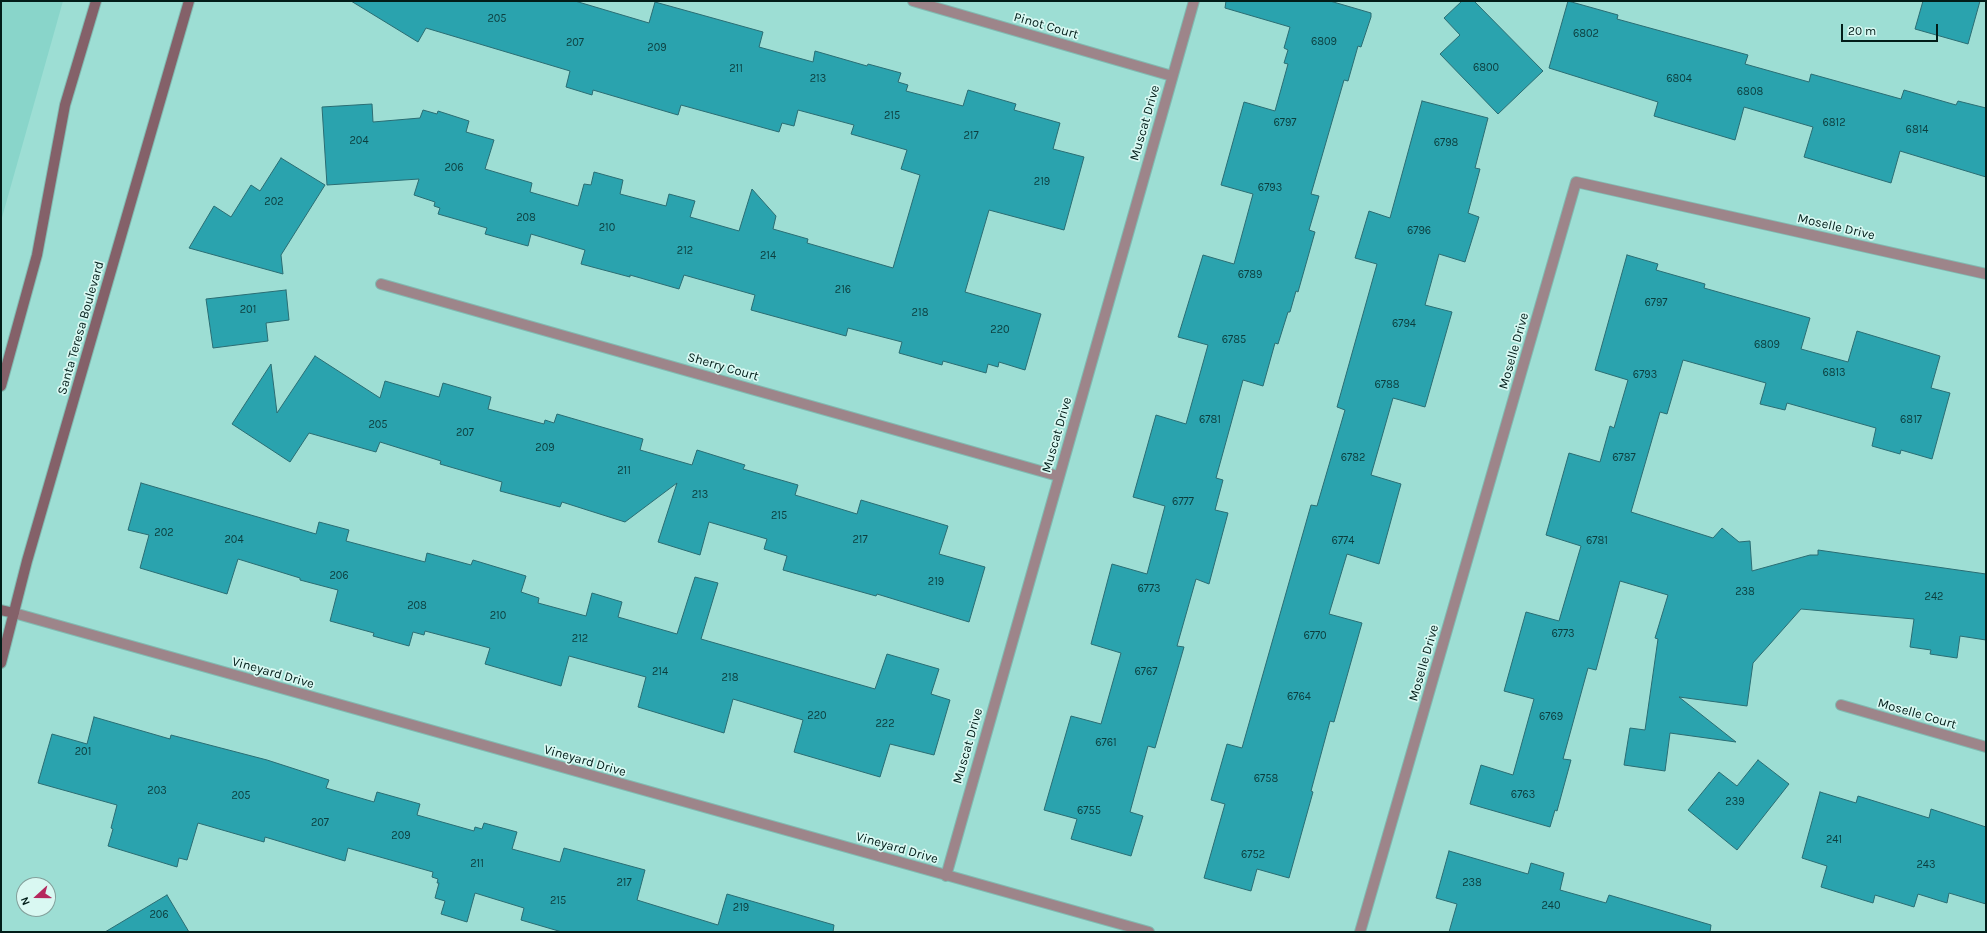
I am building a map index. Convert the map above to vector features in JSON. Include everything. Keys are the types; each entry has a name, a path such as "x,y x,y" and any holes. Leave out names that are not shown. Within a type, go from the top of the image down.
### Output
{"main road":[{"path":"1,386 37,256 65,104 96,1"},
{"name":"Santa Teresa Boulevard","path":"1,663 29,554 189,1"},
{"path":"1,610 14,613"}],"street":[{"name":"Pinot Court","path":"913,1 1172,76"},
{"name":"Muscat Drive","path":"946,876 1058,476 1194,1"},
{"name":"Moselle Drive","path":"1360,932 1576,182 1986,274"},
{"name":"Sherry Court","path":"381,284 1058,476"},
{"name":"Vineyard Drive","path":"14,613 1149,932"},
{"name":"Moselle Court","path":"1841,705 1986,747"}],"shaded area":[{"path":"1,1 63,1 1,221"}],"building":[{"path":"351,1 575,1 649,23 655,2 763,32 759,47 813,62 815,51 867,66 868,64 901,73 898,82 908,85 906,91 963,106 968,90 1016,104 1014,110 1060,123 1053,149 1084,157 1064,230 989,210 965,292 1041,314 1025,370 999,362 998,367 988,364 986,373 943,361 942,365 899,353 902,342 848,328 846,336 751,310 755,295 684,275 679,289 630,275 630,277 581,264 585,250 531,234 528,246 485,234 487,228 438,214 440,208 434,206 435,202 414,195 419,179 327,185 322,107 372,104 373,122 420,118 423,110 437,114 438,111 469,121 466,132 494,140 485,169 532,183 530,192 578,206 584,184 591,185 594,172 623,180 620,194 666,206 669,194 695,201 690,217 739,231 752,189 776,216 773,229 808,239 807,243 893,268 920,175 901,169 907,150 851,134 854,125 798,110 794,126 782,123 779,132 681,105 678,115 593,90 592,95 566,87 570,71 426,28 418,42"},
{"path":"1226,1 1330,1 1371,13 1371,17 1361,47 1358,46 1348,81 1344,80 1311,194 1319,196 1309,230 1315,232 1298,292 1296,291 1278,344 1275,343 1263,386 1243,380 1216,478 1223,480 1215,510 1228,513 1209,584 1196,579 1177,646 1184,647 1155,748 1148,746 1130,812 1143,816 1131,856 1071,839 1077,819 1044,810 1071,716 1101,724 1121,653 1091,644 1112,564 1147,574 1165,506 1133,497 1156,415 1186,424 1208,345 1178,337 1203,255 1234,264 1253,194 1221,185 1244,102 1275,111 1288,64 1284,63 1288,50 1284,48 1290,27 1225,8"},
{"path":"1462,1 1474,1 1543,71 1498,114 1440,54 1460,35 1444,18"},
{"path":"1568,1 1618,15 1617,19 1748,55 1745,64 1809,82 1811,74 1901,99 1904,90 1956,105 1958,101 1986,108 1986,177 1900,151 1891,183 1804,157 1813,127 1744,107 1735,140 1654,116 1658,102 1549,68"},
{"path":"1923,1 1980,1 1968,44 1915,29"},
{"path":"1422,101 1488,118 1475,168 1480,169 1468,213 1479,217 1465,262 1439,254 1425,305 1452,312 1425,407 1393,398 1371,475 1401,484 1379,564 1347,554 1329,614 1362,623 1334,722 1330,721 1311,791 1313,792 1289,878 1257,869 1251,891 1204,878 1225,804 1211,800 1227,744 1242,748 1311,505 1317,506 1345,410 1337,407 1377,264 1355,258 1369,211 1390,218"},
{"path":"281,158 325,185 281,255 283,274 189,248 214,206 231,217 251,185 260,191"},
{"path":"1627,255 1658,264 1656,270 1705,284 1704,288 1810,318 1801,349 1848,362 1857,331 1940,356 1931,388 1950,393 1932,459 1901,450 1900,454 1872,446 1876,428 1787,403 1785,410 1760,404 1766,383 1683,360 1667,414 1660,412 1631,512 1713,538 1722,528 1739,542 1750,541 1752,571 1810,555 1818,555 1818,550 1986,574 1986,640 1960,636 1957,658 1930,654 1931,650 1910,647 1914,619 1801,609 1753,663 1747,706 1679,697 1736,742 1670,733 1665,771 1624,765 1630,728 1645,730 1658,639 1655,638 1668,595 1620,581 1596,670 1588,668 1563,759 1571,760 1557,811 1555,810 1550,827 1470,804 1481,765 1513,775 1534,699 1504,691 1526,612 1559,621 1581,546 1546,535 1569,453 1600,462 1610,426 1614,428 1628,380 1595,370"},
{"path":"286,290 289,320 266,323 268,341 213,348 206,299"},
{"path":"315,356 380,398 385,381 439,397 443,383 491,397 488,409 544,424 545,420 554,423 557,414 643,439 640,450 692,465 697,450 745,465 743,469 798,485 795,495 857,514 861,500 948,526 939,554 985,567 969,622 877,594 876,596 783,570 787,556 764,549 767,539 709,522 700,555 658,542 677,483 625,522 562,502 560,507 500,491 502,482 440,464 441,461 380,442 376,452 309,433 290,462 232,424 271,364 277,413"},
{"path":"141,483 316,534 319,522 349,530 346,541 425,562 427,553 471,565 473,560 526,576 521,592 539,598 538,603 586,616 592,593 622,602 618,617 677,634 695,577 718,583 701,639 875,689 887,654 939,669 931,694 950,700 934,755 890,744 880,777 794,752 803,720 733,699 724,733 638,707 646,677 569,656 561,686 485,664 490,648 425,631 424,635 413,632 409,646 373,636 374,633 330,621 338,590 300,580 300,578 238,559 227,594 140,568 149,535 128,530"},
{"path":"94,717 170,739 171,735 267,760 329,780 326,788 374,802 377,792 420,804 417,815 474,831 475,827 482,829 484,823 517,832 512,849 560,862 564,848 645,870 637,900 718,925 727,894 834,925 833,932 562,932 521,920 524,908 475,893 467,922 441,914 445,901 435,898 439,883 437,883 438,879 432,877 433,872 348,848 345,861 265,837 264,842 198,823 187,860 179,858 177,867 108,846 113,829 111,828 117,805 38,783 52,734 87,744"},
{"path":"1758,760 1789,784 1737,850 1688,810 1719,772 1737,786"},
{"path":"1820,792 1856,803 1858,796 1929,818 1931,809 1986,827 1986,904 1949,893 1947,903 1918,894 1914,907 1875,895 1873,903 1821,887 1827,866 1802,858"},
{"path":"1449,851 1528,874 1531,863 1564,873 1560,890 1606,903 1609,895 1711,925 1710,932 1449,932 1457,904 1436,898"},
{"path":"167,895 189,932 105,932"}]}
